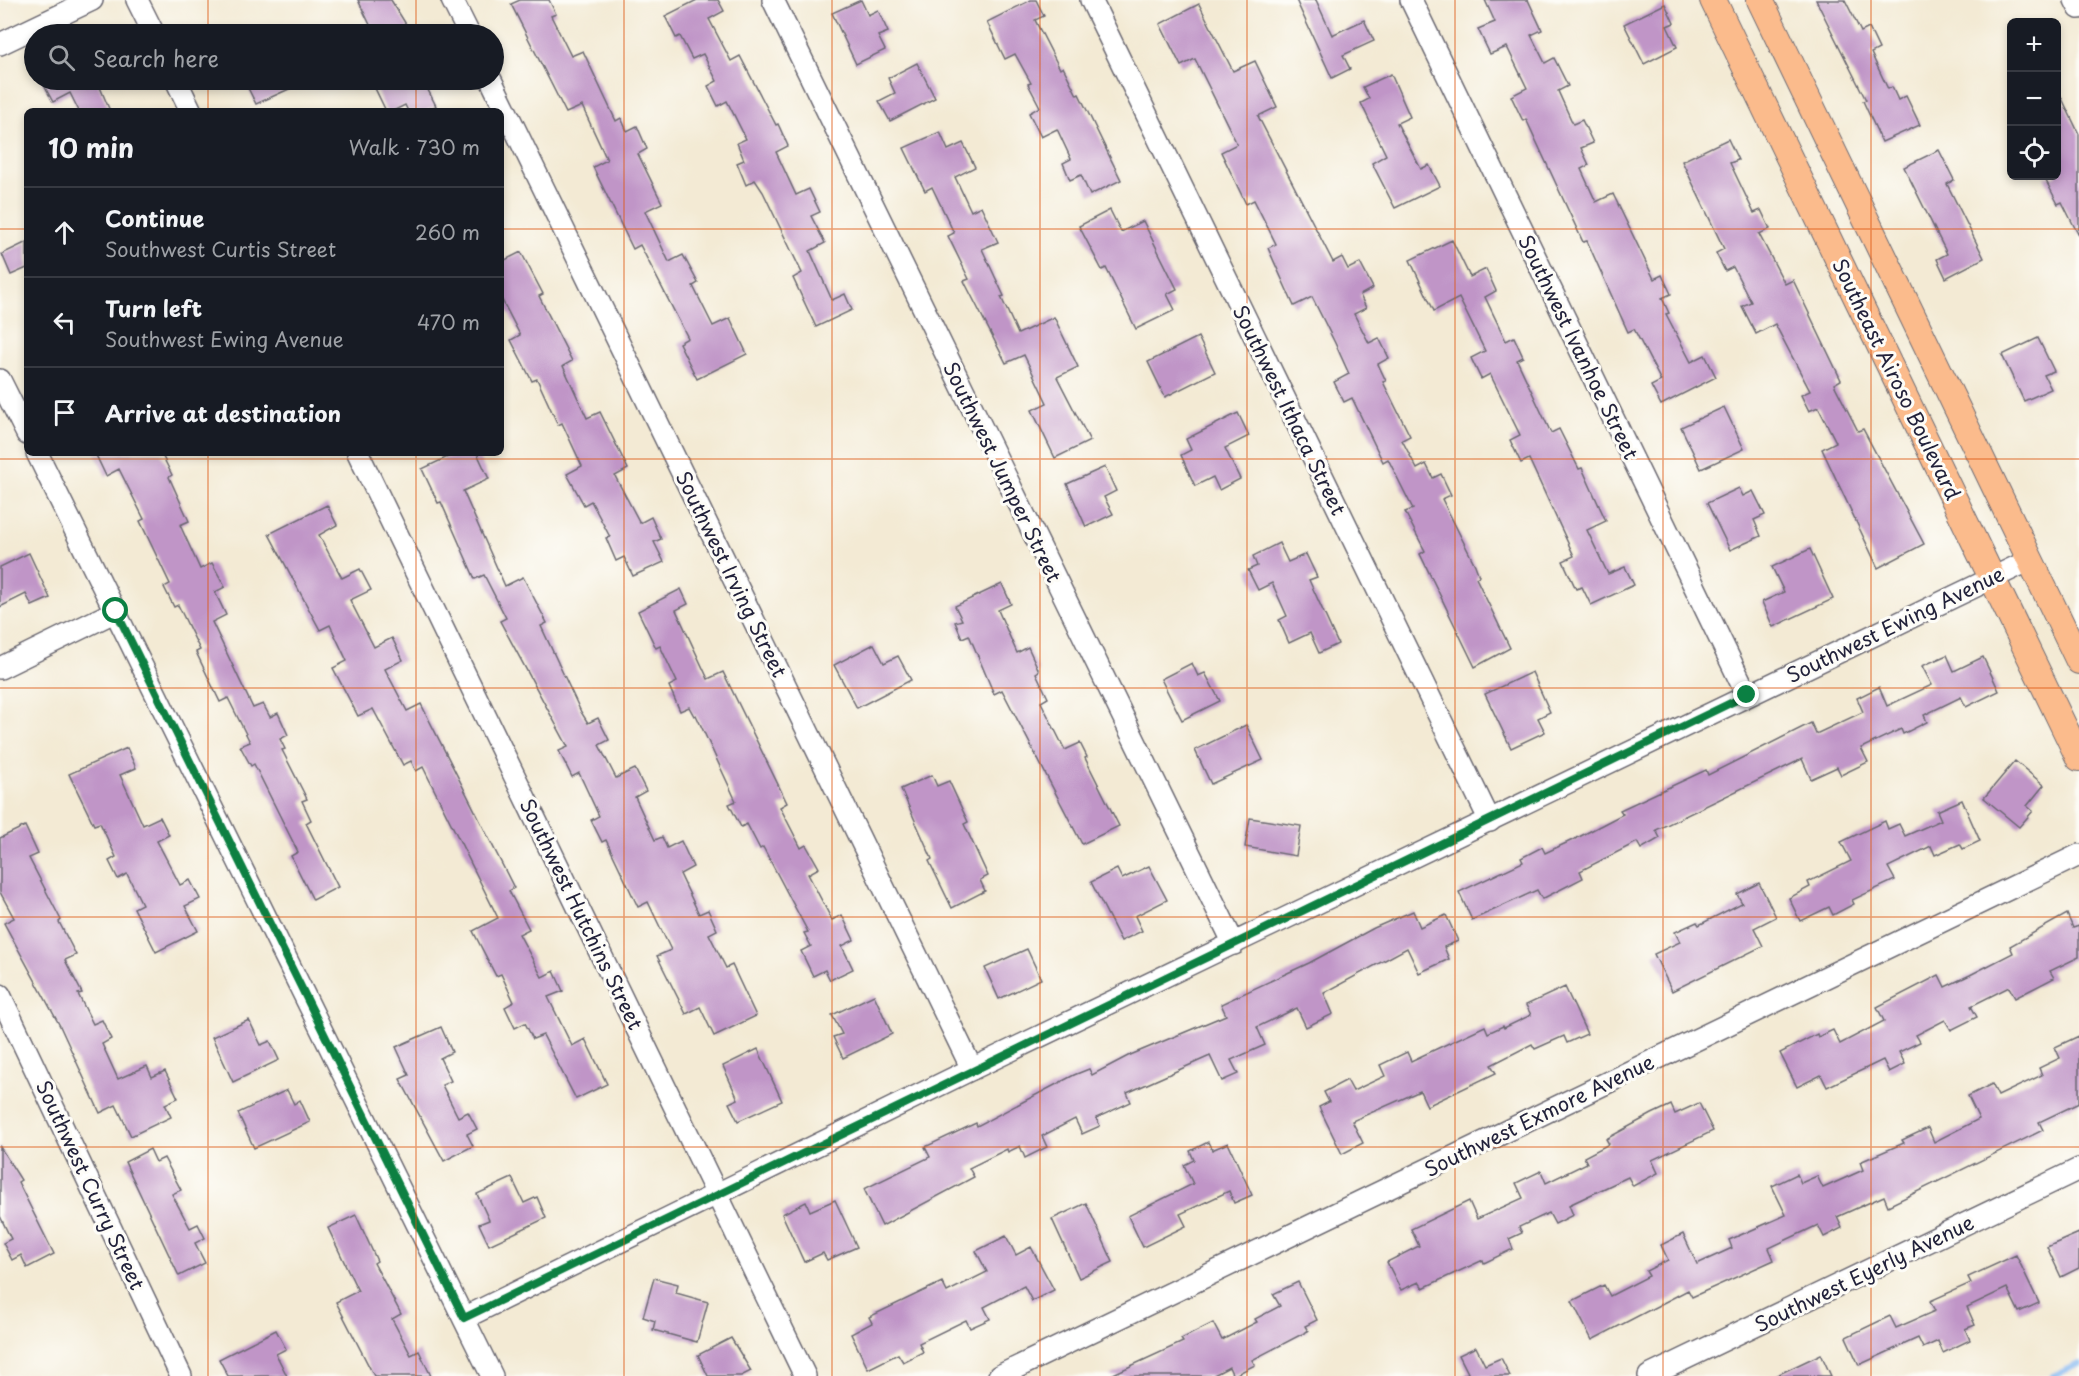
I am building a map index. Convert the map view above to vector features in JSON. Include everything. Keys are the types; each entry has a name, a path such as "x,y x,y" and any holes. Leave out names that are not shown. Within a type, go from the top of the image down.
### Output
{"main road":[{"name":"Southeast Airoso Boulevard","path":"1713,0 2079,758"},
{"name":"Southeast Airoso Boulevard","path":"1760,0 2079,661"}],"street":[{"path":"42,24 92,0"},
{"path":"137,0 149,24"},
{"path":"452,0 464,24"},
{"name":"Southwest Jumper Street","path":"773,0 1234,944"},
{"name":"Southwest Ithaca Street","path":"1091,0 1490,821"},
{"name":"Southwest Ivanhoe Street","path":"1411,0 1747,695"},
{"path":"2075,0 2079,8"},
{"path":"0,44 24,33"},
{"path":"181,90 190,108"},
{"name":"Southwest Irving Street","path":"496,90 972,1069"},
{"path":"0,380 24,428"},
{"path":"38,456 492,1376"},
{"name":"Southwest Hutchins Street","path":"359,456 805,1376"},
{"name":"Southwest Ewing Avenue","path":"464,1318 972,1069 2030,560"},
{"path":"0,668 116,611"},
{"name":"Southwest Exmore Avenue","path":"999,1376 2079,855"},
{"name":"Southwest Curry Street","path":"0,995 181,1376"},
{"name":"Southwest Eyerly Avenue","path":"1649,1376 2079,1169"}],"building":[{"path":"358,0 391,0 406,24 370,24"},
{"path":"520,0 549,0 556,14 551,16 571,56 583,51 616,121 621,118 627,131 637,126 647,149 638,154 662,203 645,211 669,262 683,255 698,283 693,286 713,326 730,318 747,354 697,379 679,343 688,338 640,245 633,249 593,167 607,160 582,106 566,113 511,4"},
{"path":"697,0 718,0 724,11 709,19 731,61 740,56 776,125 778,124 788,146 776,152 796,195 809,189 820,212 811,216 825,243 810,251 832,300 845,294 852,310 816,327 793,278 802,273 763,192 755,180 746,185 737,163 744,160 737,143 746,139 727,101 718,106 708,86 717,81 703,54 692,59 680,36 676,38 665,16"},
{"path":"861,0 868,15 878,10 888,32 878,36 885,50 856,64 832,13"},
{"path":"1031,0 1036,0 1044,16 1035,20 1060,69 1063,67 1077,95 1079,94 1121,180 1090,195 1081,175 1070,180 1063,163 1071,159 1057,129 1041,137 1029,113 1040,107 1028,84 1031,83 1015,54 1005,59 987,22"},
{"path":"1296,0 1316,0 1332,35 1364,20 1374,41 1343,55 1350,69 1332,78"},
{"path":"1485,0 1528,0 1542,30 1531,35 1545,63 1554,58 1568,86 1558,91 1573,124 1582,120 1593,143 1581,148 1589,165 1581,169 1596,202 1613,194 1654,279 1662,275 1671,294 1662,298 1669,313 1666,314 1691,362 1705,355 1716,377 1661,405 1651,386 1661,381 1634,329 1628,332 1587,241 1583,242 1526,119 1523,121 1511,96 1527,88 1507,47 1490,54 1478,29 1495,22"},
{"path":"1816,0 1845,0 1861,32 1869,28 1879,49 1871,53 1888,89 1892,87 1898,100 1906,96 1920,125 1882,142 1863,101 1866,100"},
{"path":"1199,4 1233,71 1255,61 1277,107 1258,116 1333,262 1342,257 1348,269 1360,263 1373,288 1360,295 1366,308 1354,314 1369,343 1379,338 1389,358 1378,364 1386,381 1383,382 1410,436 1402,440 1417,469 1426,464 1433,478 1441,474 1451,495 1442,499 1475,565 1479,576 1476,578 1510,648 1475,667 1420,554 1425,551 1405,512 1413,509 1388,459 1383,462 1352,398 1344,402 1334,382 1349,374 1335,343 1312,297 1294,306 1268,248 1276,244 1254,200 1246,204 1221,152 1237,144 1195,59 1181,66 1160,24"},
{"path":"1665,4 1674,23 1667,26 1677,47 1644,64 1624,24"},
{"path":"917,63 935,98 890,121 879,101 895,93 888,78"},
{"path":"1391,74 1410,117 1397,123 1421,169 1429,165 1440,186 1395,208 1372,163 1386,155 1361,103 1369,99 1363,87"},
{"path":"46,90 101,90 109,108 78,108 70,93 53,102"},
{"path":"249,90 287,90 256,104"},
{"path":"376,90 428,90 436,106 406,108 405,105 399,108 385,108"},
{"path":"2061,96 2079,134 2079,236 2062,202 2058,204 2046,180 2061,180"},
{"path":"940,132 948,150 963,143 975,167 955,177 971,211 981,206 998,242 982,249 1004,296 1001,297 1018,334 1054,317 1078,367 1057,377 1090,441 1055,458 1032,410 1047,403 1024,355 1006,363 964,281 969,279 948,236 954,233 932,187 925,191 904,148"},
{"path":"1728,139 1738,160 1730,163 1754,213 1761,210 1770,229 1759,234 1785,284 1793,280 1841,380 1834,384 1858,431 1863,429 1924,544 1878,568 1822,449 1836,442 1818,407 1809,411 1801,395 1810,391 1775,324 1756,334 1742,306 1751,302 1733,267 1725,271 1716,253 1724,249 1682,161"},
{"path":"1939,150 1954,180 1947,184 1984,258 1946,278 1937,259 1947,254 1904,167"},
{"path":"1110,210 1121,232 1143,221 1177,289 1167,294 1175,310 1136,329 1106,268 1102,270 1079,226"},
{"path":"1452,240 1470,277 1486,269 1496,291 1485,297 1506,341 1514,337 1523,357 1517,360 1551,433 1559,429 1579,469 1582,468 1606,521 1587,530 1608,574 1625,567 1634,585 1591,605 1582,587 1576,589 1563,561 1574,556 1529,459 1521,463 1510,440 1520,435 1490,374 1481,379 1471,358 1485,351 1459,298 1434,311 1410,260"},
{"path":"24,243 24,269 11,275 2,254"},
{"path":"521,252 543,294 539,296 572,361 563,366 587,418 600,412 628,469 615,476 640,523 651,517 661,539 654,542 664,562 633,576 624,557 616,561 606,538 610,537 591,501 584,505 567,474 582,466 562,423 558,425 537,379 532,381 511,340 520,335 504,304 504,260"},
{"path":"1198,337 1215,372 1165,397 1148,362"},
{"path":"2038,338 2054,371 2044,375 2051,389 2024,401 2002,355"},
{"path":"1724,407 1744,449 1701,469 1681,427"},
{"path":"1238,413 1249,436 1225,448 1240,479 1219,490 1213,477 1195,486 1181,455 1191,450 1186,439"},
{"path":"96,456 162,456 172,475 169,477 189,521 180,525 200,569 212,563 225,587 215,592 226,615 212,622 253,708 263,704 270,717 278,713 288,735 280,739 285,749 282,750 307,799 302,801 311,820 306,823 338,887 313,900 291,856 298,852 254,764 251,766 240,746 250,742 228,698 220,702 196,652 200,650 178,605 174,607 164,587 170,584 140,521 144,519 119,469 106,476"},
{"path":"450,456 478,456 489,479 463,491 505,586 523,577 547,623 541,626 581,712 588,723 598,718 609,740 599,745 616,778 635,769 646,791 635,797 655,840 662,837 667,848 681,841 693,867 680,874 699,914 708,910 717,930 709,934 726,968 732,965 756,1016 714,1036 700,1007 686,1014 657,956 671,950 648,902 638,907 606,840 602,842 591,820 599,816 579,773 572,777 559,751 568,747 500,621 506,618 484,575 475,579 441,502 438,503 422,469"},
{"path":"1105,467 1116,491 1104,497 1113,514 1086,527 1067,484"},
{"path":"1739,488 1743,496 1753,491 1765,515 1754,520 1761,536 1730,550 1707,503"},
{"path":"327,505 337,525 319,535 342,578 360,569 371,590 350,600 374,647 392,638 403,660 385,669 407,711 421,704 514,888 509,891 529,929 519,934 542,977 554,971 563,991 548,997 572,1046 585,1039 607,1084 576,1099 543,1035 533,1039 525,1023 515,1028 505,1007 514,1002 501,974 496,976 473,931 498,918 423,767 416,771 411,761 403,765 373,709 358,716 333,668 347,661 330,625 320,630 269,534"},
{"path":"1279,543 1288,562 1306,554 1317,577 1309,580 1338,644 1319,653 1310,633 1289,643 1279,620 1287,616 1272,583 1258,590 1248,570 1257,566 1253,556"},
{"path":"1810,549 1833,599 1773,627 1762,602 1784,592 1772,567"},
{"path":"29,553 50,598 32,606 26,594 0,607 0,567"},
{"path":"1002,584 1011,604 998,610 1017,653 1028,647 1039,671 1036,673 1048,698 1041,702 1065,750 1080,743 1087,757 1085,758 1119,826 1082,844 1002,690 994,694 969,635 962,638 955,622 962,620 955,606"},
{"path":"681,589 688,604 676,610 708,679 723,672 787,803 780,807 801,848 806,845 819,868 808,874 832,920 842,915 854,940 842,946 853,969 830,980 825,970 813,976 801,951 811,946 804,933 808,932 763,847 760,849 747,824 741,827 729,804 736,801 696,715 694,716 689,707 680,711 669,686 677,682 660,646 656,648 638,611"},
{"path":"874,644 884,663 898,656 911,680 857,708 834,665"},
{"path":"1947,655 1954,671 1983,657 1999,691 1966,707 1961,697 1924,715 1927,722 1903,734 1901,729 1861,748 1868,762 1841,775 1837,767 1811,779 1802,759 1656,830 1660,838 1641,849 1637,842 1580,871 1583,878 1542,899 1537,890 1472,920 1459,892 1523,862 1521,858 1542,847 1545,853 1623,814 1620,810 1706,770 1708,775 1811,723 1816,734 1863,712 1857,698 1879,687 1887,706 1932,685 1922,666"},
{"path":"1192,663 1198,676 1205,673 1220,701 1182,720 1161,679"},
{"path":"1532,672 1550,712 1538,718 1545,732 1511,748 1485,694"},
{"path":"1246,725 1263,760 1211,784 1195,750"},
{"path":"127,748 136,768 120,775 143,825 160,817 169,835 157,841 180,885 190,880 200,899 185,906 198,931 156,952 134,908 142,904 127,874 118,879 109,861 116,857 100,823 94,825 69,774"},
{"path":"2015,761 2044,785 2027,806 2033,811 2019,827 1984,798"},
{"path":"932,775 937,786 949,781 968,822 964,824 988,876 980,880 985,891 952,908 929,861 932,859 901,789"},
{"path":"1962,800 1980,841 1963,849 1960,844 1935,855 1931,846 1888,867 1895,880 1852,900 1854,904 1833,915 1829,907 1800,921 1789,898 1810,887 1808,882 1851,861 1841,842 1885,821 1888,829 1899,824 1905,836 1941,820 1937,811"},
{"path":"1250,818 1301,826 1296,856 1245,847"},
{"path":"25,826 38,854 29,858 76,955 65,960 82,993 78,994 93,1024 102,1020 111,1039 102,1044 118,1079 147,1066 152,1077 165,1071 178,1098 165,1104 171,1117 131,1136 116,1105 100,1113 60,1026 4,923 14,918 0,892 0,838"},
{"path":"1149,866 1167,900 1135,916 1142,931 1121,941 1091,882 1117,869 1122,879"},
{"path":"1759,883 1776,917 1754,928 1763,946 1672,991 1654,954 1680,942 1675,932 1697,922 1699,925 1742,903 1737,894"},
{"path":"1413,911 1420,927 1446,915 1458,941 1444,947 1449,959 1419,973 1407,948 1324,993 1333,1014 1306,1027 1297,1008 1257,1027 1265,1045 1231,1060 1238,1074 1222,1081 1210,1056 1127,1093 1131,1102 1096,1118 1100,1126 1082,1134 1075,1119 1042,1136 1047,1147 1025,1158 1020,1146 1008,1152 1007,1149 969,1168 974,1177 882,1226 864,1189 930,1157 925,1147 976,1123 977,1126 1074,1075 1089,1069 1092,1075 1128,1056 1226,1015 1221,1004"},
{"path":"2067,914 2073,928 2079,926 2079,957 2050,971 2054,978 2015,998 2009,987 1971,1006 1977,1017 1951,1030 1945,1020 1916,1035 1920,1042 1899,1052 1905,1064 1889,1072 1883,1060 1827,1087 1821,1075 1797,1087 1780,1053 1817,1034 1818,1037 1833,1030 1840,1044 1884,1021 1877,1007 1939,975 1945,987 1970,975 2013,953 2010,946"},
{"path":"1027,949 1041,979 999,999 985,968"},
{"path":"1565,987 1587,1034 1567,1043 1564,1036 1535,1049 1532,1044 1491,1065 1496,1073 1427,1106 1420,1091 1352,1121 1363,1143 1342,1154 1319,1107 1329,1102 1324,1092 1347,1080 1353,1091 1385,1076 1380,1065 1407,1052 1411,1061 1485,1026 1488,1033 1503,1026 1504,1028 1531,1015 1526,1005"},
{"path":"874,995 892,1034 843,1058 833,1037 842,1034 832,1015"},
{"path":"249,1020 261,1045 270,1041 279,1060 233,1082 212,1037"},
{"path":"441,1027 452,1052 440,1058 451,1081 442,1085 458,1117 468,1112 477,1129 467,1134 473,1146 444,1161 400,1079 409,1075 396,1047"},
{"path":"2079,1036 2079,1103 2039,1122 2043,1130 1888,1206 1884,1196 1837,1217 1842,1228 1824,1237 1818,1225 1769,1248 1774,1260 1692,1297 1688,1290 1592,1340 1572,1301 1604,1285 1610,1296 1649,1276 1646,1271 1668,1260 1661,1245 1683,1234 1697,1264 1732,1248 1729,1240 1786,1215 1772,1186 1797,1174 1801,1183 1817,1176 1823,1188 1863,1170 1860,1162 1904,1143 1902,1140 1928,1128 1934,1142 1979,1119 1968,1096 1992,1084 1998,1096 2042,1075 2039,1068 2060,1058 2055,1047"},
{"path":"758,1049 782,1101 738,1121 729,1103 738,1099 723,1066"},
{"path":"287,1090 294,1104 300,1100 310,1122 254,1148 238,1113"},
{"path":"1699,1103 1713,1131 1652,1160 1658,1173 1633,1186 1628,1177 1569,1205 1573,1215 1555,1224 1549,1213 1519,1227 1522,1233 1509,1239 1513,1249 1484,1263 1483,1260 1423,1288 1419,1282 1401,1290 1387,1262 1419,1246 1411,1229 1469,1201 1477,1219 1523,1198 1516,1183 1541,1171 1546,1183 1587,1163 1584,1157 1609,1144 1606,1139 1652,1114 1671,1105 1675,1114"},
{"path":"1208,1142 1212,1150 1228,1143 1252,1195 1234,1203 1229,1191 1180,1214 1186,1226 1143,1247 1128,1216 1193,1184 1184,1165 1194,1160 1190,1151"},
{"path":"0,1147 21,1180 18,1182 54,1254 27,1268 21,1255 12,1260 3,1243 11,1239 0,1216"},
{"path":"150,1149 156,1162 164,1158 181,1190 172,1194 190,1228 198,1224 205,1238 195,1243 205,1263 179,1276 125,1162"},
{"path":"512,1178 524,1203 537,1197 546,1218 489,1245 479,1224 489,1220 477,1194"},
{"path":"835,1200 857,1247 827,1260 823,1253 804,1262 782,1214 806,1202 810,1211"},
{"path":"1086,1203 1113,1262 1079,1278 1052,1219"},
{"path":"356,1215 377,1261 374,1263 401,1314 392,1319 411,1355 419,1351 431,1376 374,1376 336,1302 358,1291 328,1228"},
{"path":"2079,1233 2079,1268 2061,1277 2047,1247"},
{"path":"1006,1236 1016,1255 1031,1247 1054,1290 1032,1301 1024,1286 984,1307 990,1319 970,1328 966,1320 919,1343 923,1352 903,1362 898,1354 868,1369 851,1334 872,1323 869,1317 942,1282 947,1292 987,1272 976,1251"},
{"path":"2016,1255 2039,1303 2019,1312 2007,1288 1967,1307 1975,1325 1965,1329 1970,1340 1943,1353 1938,1341 1923,1348 1918,1338 1859,1365 1846,1337 1890,1316 1896,1328 1935,1311 1930,1301 1971,1283 1968,1277"},
{"path":"654,1278 678,1284 676,1293 708,1302 697,1342 653,1330 655,1321 643,1317"},
{"path":"1298,1282 1317,1320 1305,1326 1308,1331 1252,1360 1255,1365 1233,1376 1229,1367 1212,1376 1109,1376 1183,1342 1181,1339 1213,1323 1222,1340 1257,1322 1255,1319 1280,1306 1273,1294"},
{"path":"276,1330 286,1349 276,1354 287,1376 228,1376 219,1359"},
{"path":"731,1338 751,1371 741,1376 708,1376 698,1355"},
{"path":"1476,1347 1485,1365 1501,1358 1510,1376 1462,1376 1468,1373 1459,1355"},
{"path":"1821,1354 1831,1376 1775,1376"}],"waterway":[{"path":"2053,1376 2079,1364"}],"route":[{"path":"116,611 464,1318 972,1069 1747,695"}]}
